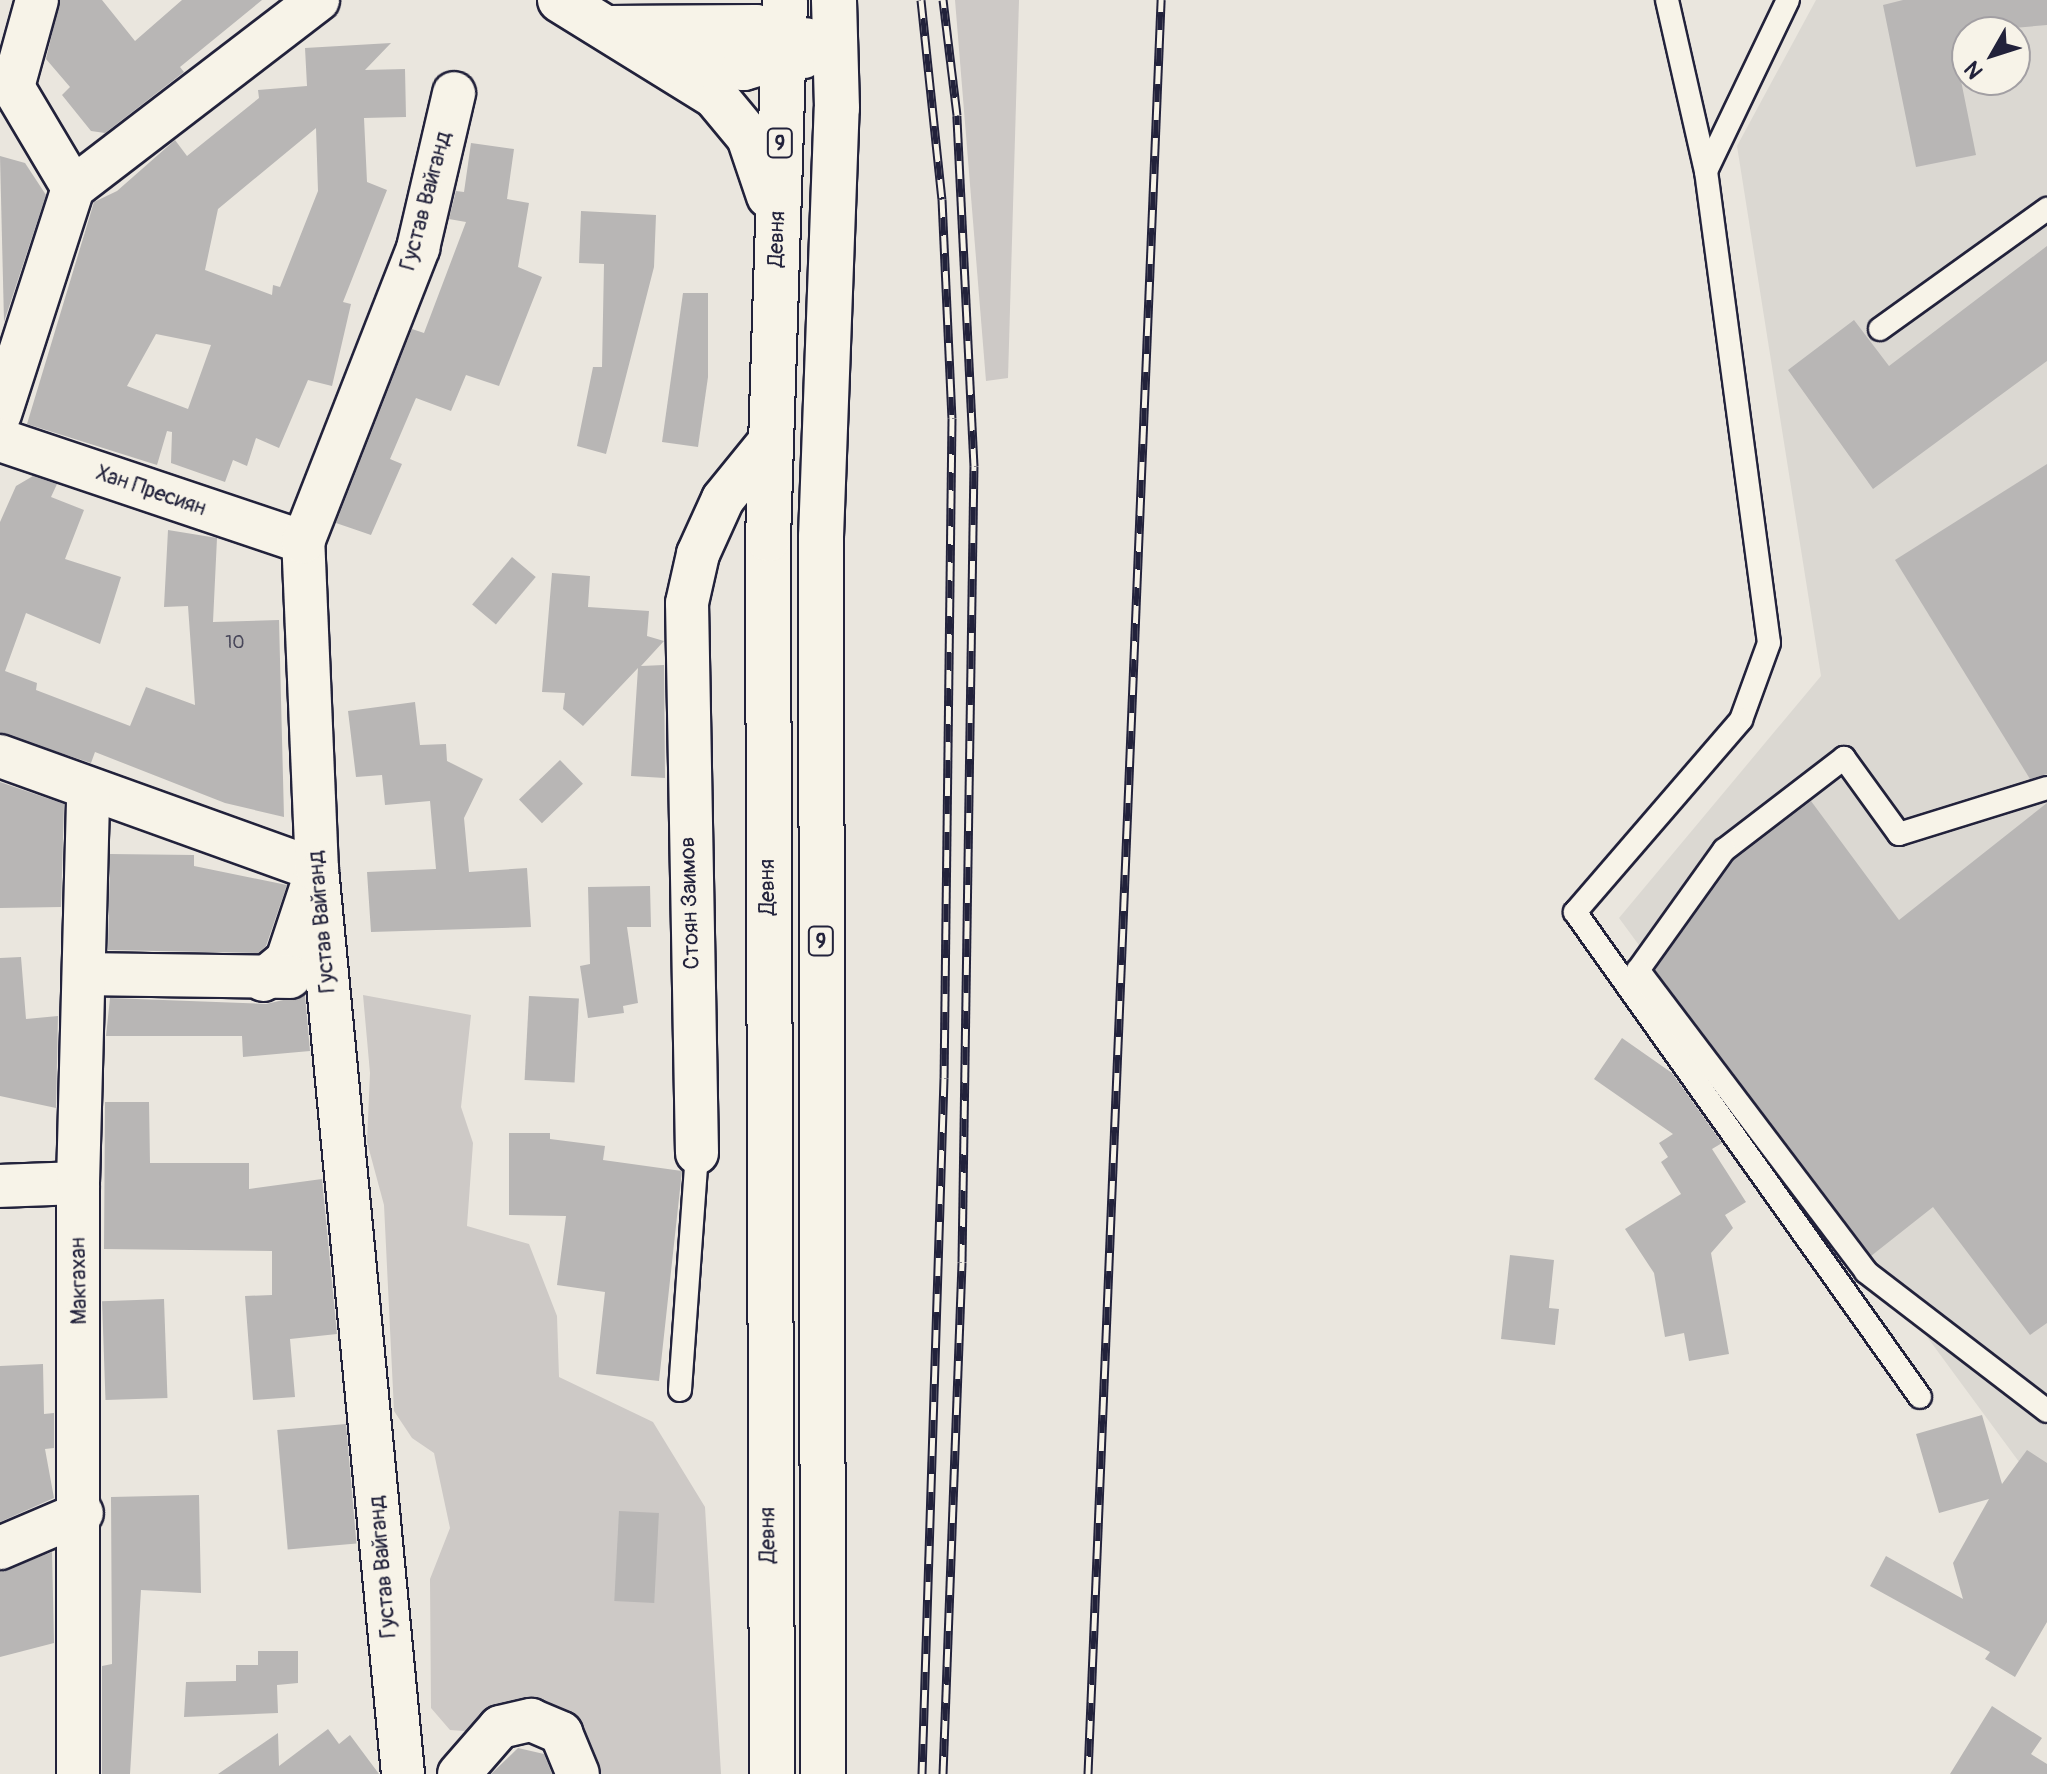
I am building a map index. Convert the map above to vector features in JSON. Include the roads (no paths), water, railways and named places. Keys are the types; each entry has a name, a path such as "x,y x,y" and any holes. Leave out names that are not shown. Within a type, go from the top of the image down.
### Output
{"highway":[{"path":"560,0 608,28 666,44 756,27 787,36 837,108"},
{"path":"666,44 714,0"},
{"path":"787,36 832,0"},
{"path":"832,0 837,108"},
{"name":"Девня","path":"772,1774 771,440 787,36"},
{"path":"666,44 740,123 757,153 777,229"},
{"name":"9","path":"823,1774 821,537 837,108"}],"street":[{"path":"37,0 6,86 73,188"},
{"path":"0,414 73,188 318,0"},
{"name":"Густав Вайганд","path":"403,1774 317,870 303,542 418,248 454,93"},
{"name":"Хан Пресиян","path":"0,440 303,542"},
{"name":"Стоян Заимов","path":"697,1153 687,603 698,554 723,499 771,440"},
{"path":"0,756 317,870 287,960 263,980"},
{"name":"Макгахан","path":"78,1774 82,1513 78,1183 88,789"},
{"path":"84,974 263,980 327,974"},
{"path":"0,1186 78,1183"},
{"path":"0,1548 82,1513"},
{"path":"459,1774 500,1727 531,1720 561,1733 578,1774"}],"lane":[{"path":"1667,0 1706,171 1769,643 1741,720 1575,912 1920,1397"},
{"path":"1706,171 1788,0"},
{"path":"1880,329 2047,209"},
{"path":"2047,788 1899,834 1844,758 1724,850 1638,970 1866,1272 2047,1411"},
{"name":"Стоян Заимов","path":"680,1390 697,1153"}],"railway":[{"path":"921,0 942,199 952,418 944,1078 922,1774"},
{"path":"943,0 957,115 974,466 962,1262 943,1774"},
{"path":"1088,1774 1161,0"}]}
